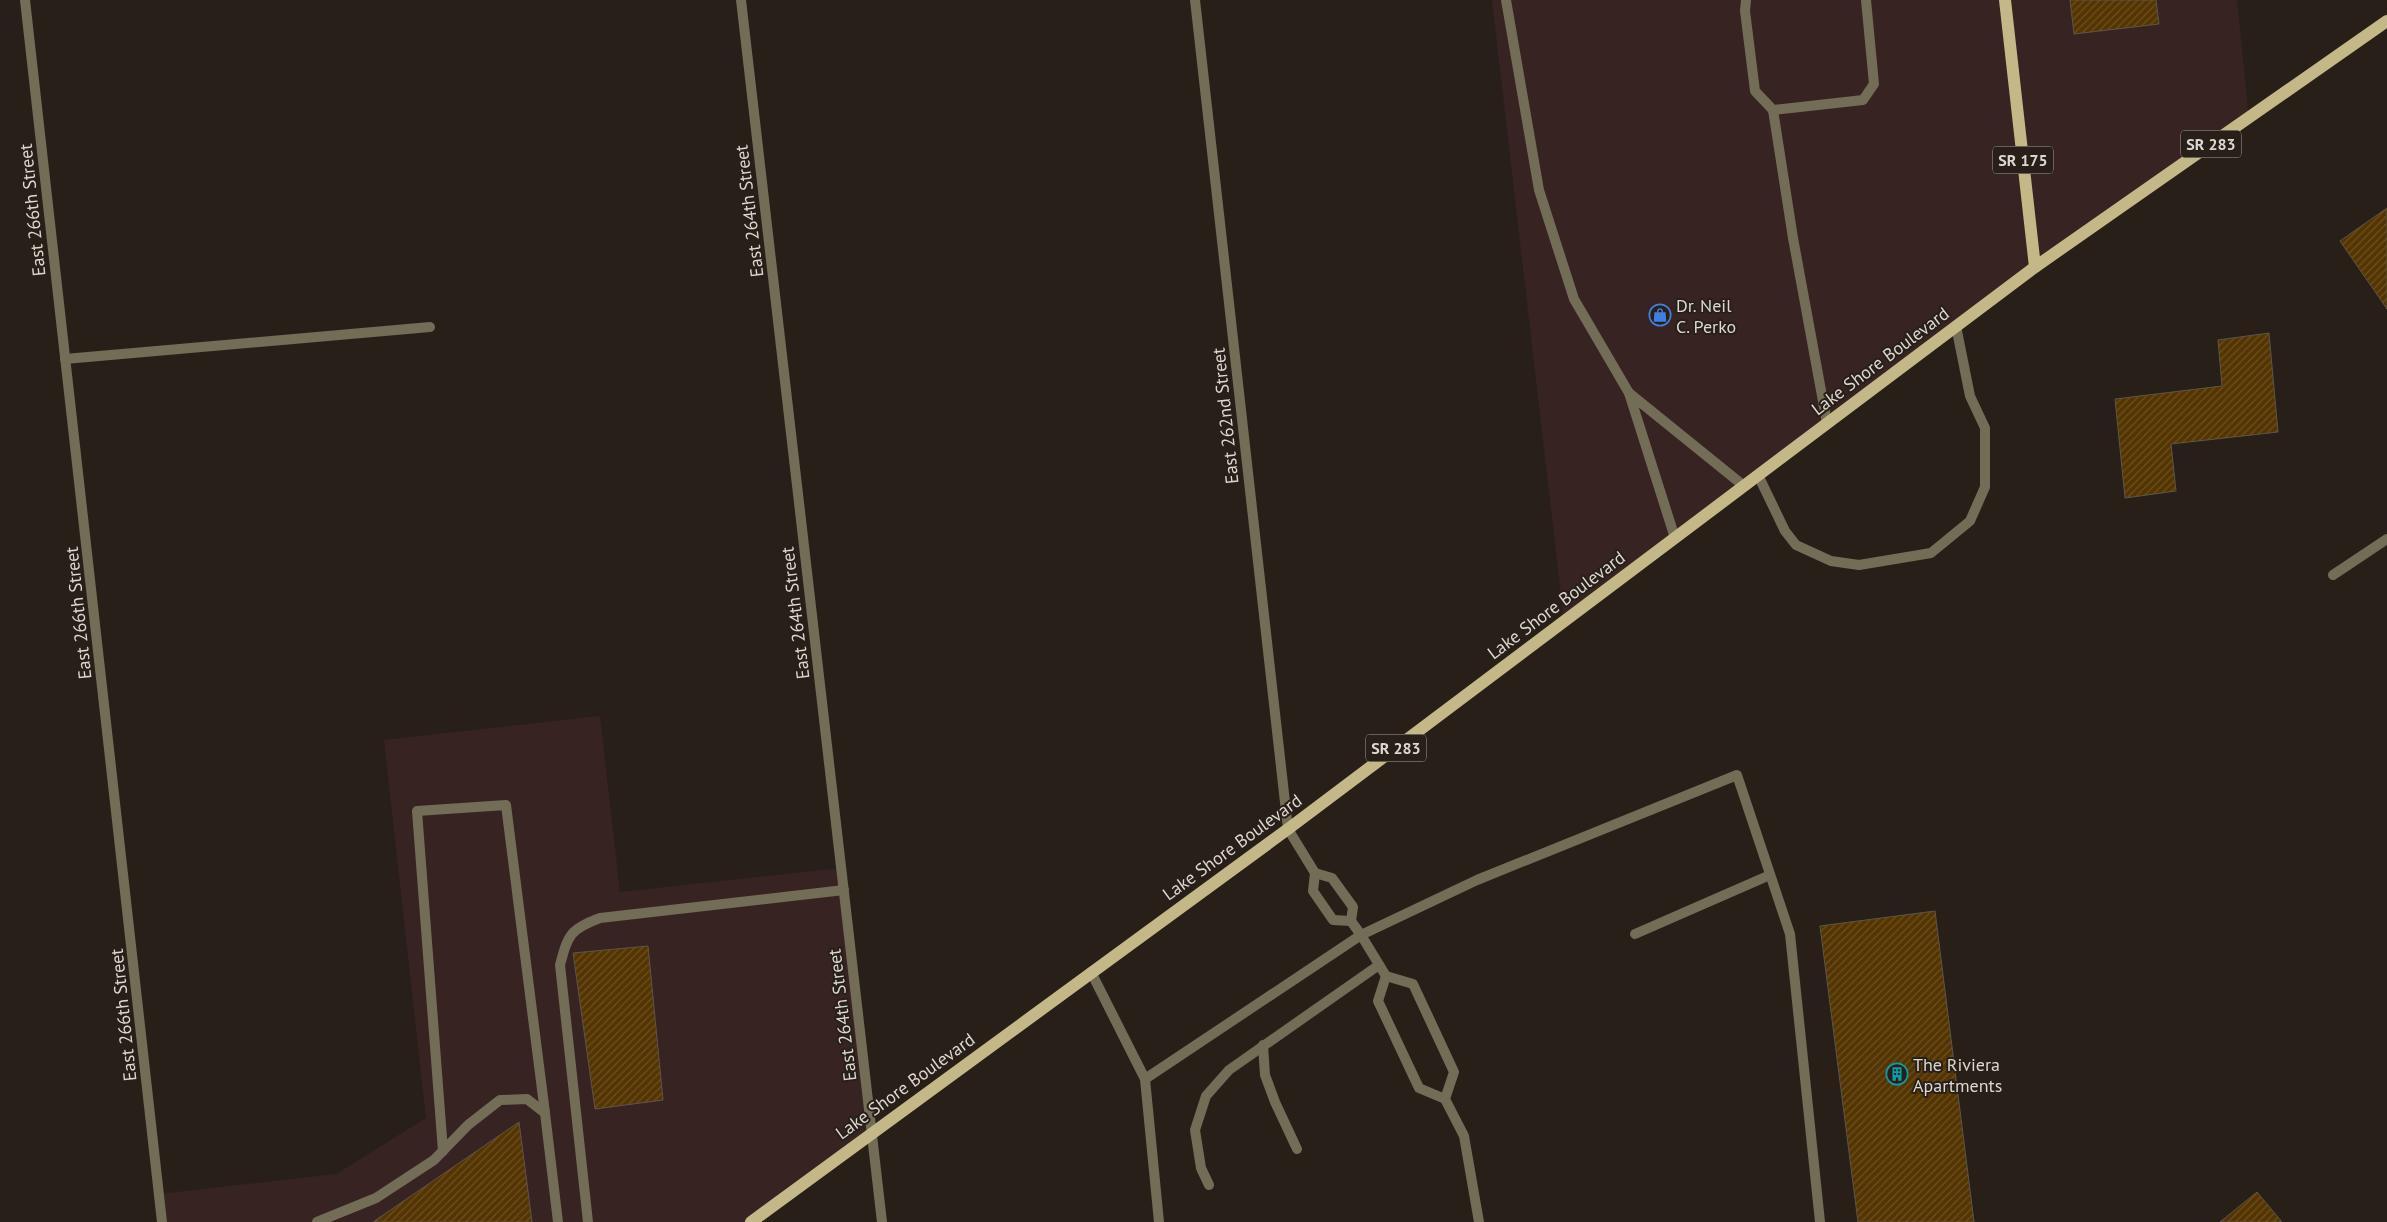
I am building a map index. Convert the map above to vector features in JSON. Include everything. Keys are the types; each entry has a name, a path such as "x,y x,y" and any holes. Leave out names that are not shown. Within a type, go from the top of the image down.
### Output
{"main road":[{"name":"SR 175","path":"2005,0 2036,267"},
{"name":"Lake Shore Boulevard","path":"751,1222 1090,972 1288,829 2036,267 2387,21"}],"street":[{"name":"East 266th Street","path":"25,0 162,1222"},
{"name":"East 264th Street","path":"741,0 882,1222"},
{"name":"East 262nd Street","path":"1195,0 1288,829"},
{"path":"1506,0 1538,190 1574,299 1629,393 1675,538"},
{"path":"1746,0 1745,11 1755,92 1773,110 1793,238 1827,423"},
{"path":"1773,110 1863,100 1874,84 1866,0"},
{"path":"1758,475 1785,531 1796,545 1831,561 1859,565 1931,553 1970,521 1985,486 1985,428 1970,396 1956,326"},
{"path":"65,359 430,327"},
{"path":"1629,393 1744,486"},
{"path":"2333,575 2387,539"},
{"path":"1145,1079 1361,935 1477,880 1737,776 1790,934 1820,1222"},
{"path":"443,1151 417,811 506,805 558,1222"},
{"path":"1288,829 1314,873 1313,892 1333,920 1351,921"},
{"path":"1314,873 1332,878 1354,907 1351,921 1386,976 1413,984 1454,1072 1445,1099"},
{"path":"1635,934 1770,875"},
{"path":"588,1222 560,964 567,939 580,925 600,918 844,890"},
{"path":"1209,1185 1201,1168 1195,1130 1206,1096 1229,1070 1379,965"},
{"path":"1090,972 1145,1079 1159,1222"},
{"path":"1386,976 1378,1002 1419,1088 1445,1099 1464,1136 1479,1222"},
{"path":"1263,1045 1265,1075 1275,1102 1297,1149"},
{"path":"317,1222 376,1198 434,1160 468,1125 500,1100 527,1099 545,1113"}],"shaded area":[{"path":"1492,0 2237,0 2249,118 1564,621"},
{"path":"600,716 620,892 841,868 872,1132 751,1222 162,1222 159,1194 336,1174 426,1118 384,740"}],"building":[{"path":"2070,0 2156,0 2159,24 2074,34"},
{"path":"2387,208 2387,309 2340,241"},
{"path":"2269,333 2278,432 2171,444 2176,491 2125,498 2115,399 2222,386 2218,340"},
{"name":"The Riviera Apartments","path":"1935,911 1974,1222 1858,1222 1820,926"},
{"path":"648,946 663,1100 595,1109 573,953"},
{"path":"519,1122 532,1222 373,1222"},
{"path":"2257,1192 2282,1222 2220,1222"}],"place":[{"name":"Dr. Neil C. Perko","path":"1660,315"},
{"name":"The Riviera Apartments","path":"1897,1074"}]}
